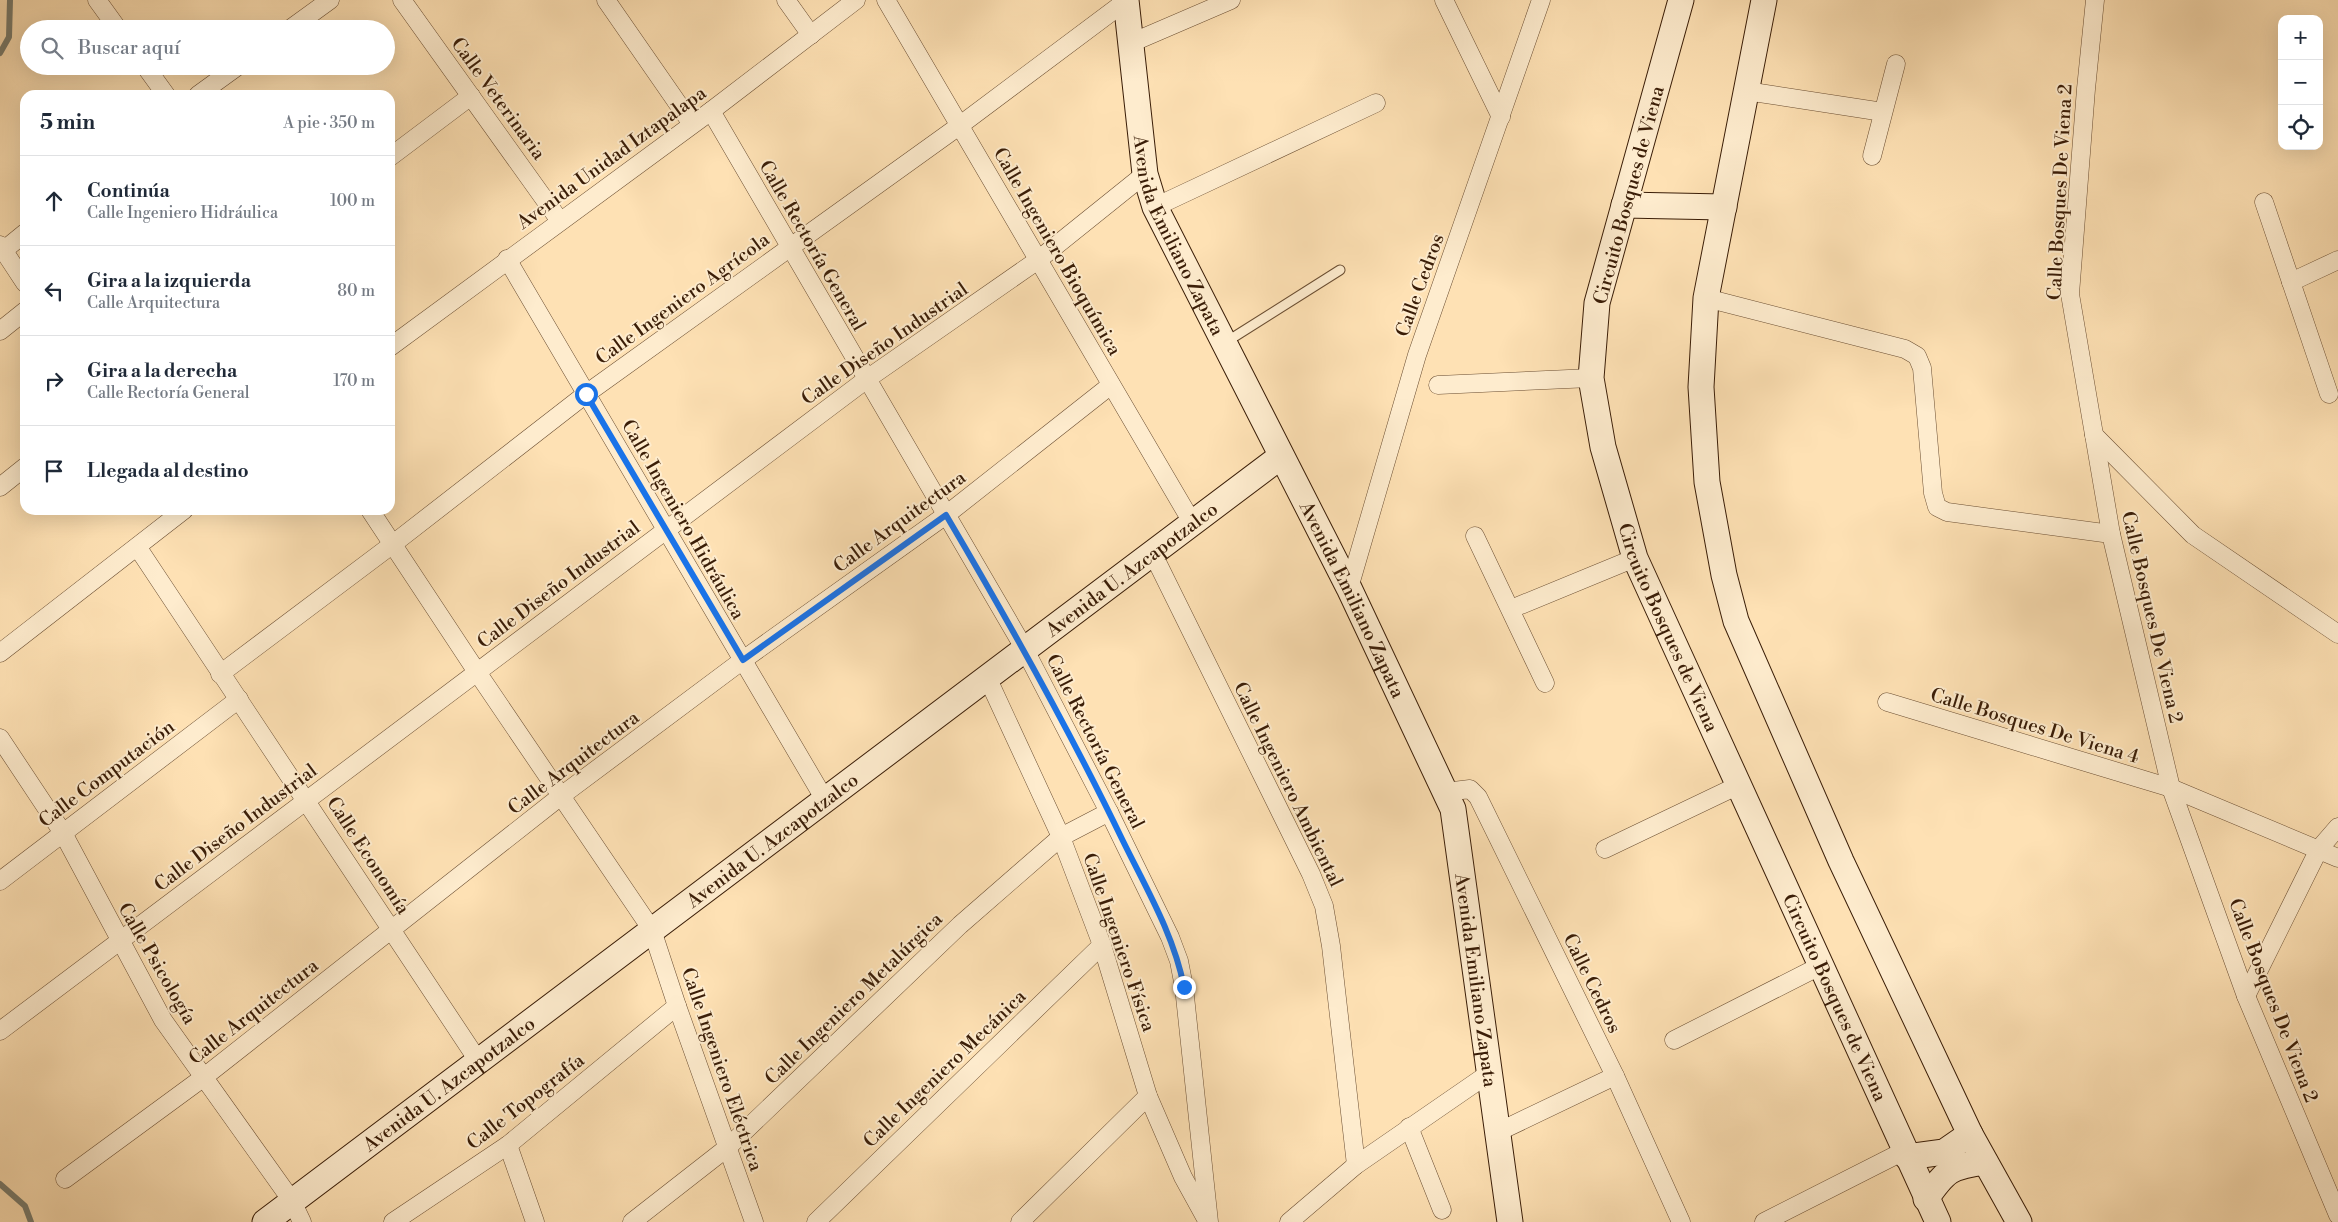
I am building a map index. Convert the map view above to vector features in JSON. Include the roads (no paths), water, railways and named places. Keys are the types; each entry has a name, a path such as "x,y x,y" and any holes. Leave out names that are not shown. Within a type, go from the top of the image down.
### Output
{"main road":[{"name":"Avenida Emiliano Zapata","path":"1126,0 1145,174 1155,207 1280,457 1349,588 1453,809 1488,1074 1510,1222"},
{"name":"Circuito Bosques de Viena","path":"1680,0 1597,302 1591,378 1603,447 1635,558 1938,1222"},
{"path":"1764,0 1706,298 1701,387 1707,482 1724,575 1736,621 1841,861 1970,1134 2019,1222"},
{"path":"1624,205 1724,207"},
{"name":"Avenida U. Azcapotzalco","path":"265,1222 297,1211 479,1062 1024,648 1154,554 1280,457"},
{"path":"1906,1154 1944,1152 1970,1134"},
{"path":"1926,1199 1942,1176 1951,1168 1961,1164 1985,1162"}],"street":[{"path":"98,0 112,20"},
{"path":"302,20 330,0"},
{"name":"Calle Veterinaria","path":"402,0 560,220"},
{"path":"606,0 692,124"},
{"path":"786,0 811,35"},
{"name":"Avenida Unidad Iztapalapa","path":"395,343 560,220 711,111 856,0"},
{"name":"Calle Ingeniero Bioquímica","path":"886,0 1193,524"},
{"name":"Calle Ingeniero Agrícola","path":"220,674 393,544 586,394 959,126 1126,0"},
{"path":"1131,43 1231,0"},
{"path":"1444,0 1501,118"},
{"name":"Calle Cedros","path":"1349,588 1417,355 1541,0"},
{"name":"Calle Bosques De Viena 2","path":"2095,0 2070,294 2111,534 2171,788 2246,996 2338,1215"},
{"path":"1872,156 1896,64"},
{"path":"152,75 162,90"},
{"path":"205,90 226,75"},
{"path":"1746,91 1883,112"},
{"path":"395,153 471,96"},
{"path":"1155,207 1376,103"},
{"name":"Calle Rectoría General","path":"711,111 1024,648 1109,812 1179,960 1184,987 1209,1222"},
{"name":"Calle Diseño Industrial","path":"0,1031 867,379 1038,260 1145,174"},
{"path":"2264,202 2329,394"},
{"path":"20,236 2,248 20,275"},
{"name":"Calle Ingeniero Hidráulica","path":"507,259 825,800"},
{"path":"2291,282 2338,260"},
{"path":"1706,298 1905,349 1917,356 1922,368 1933,492 1937,506 1947,512 2111,534"},
{"path":"0,331 20,315"},
{"path":"1438,384 1591,378"},
{"name":"Calle Arquitectura","path":"64,1179 204,1077 561,796 743,660 946,515 1111,385"},
{"path":"2094,435 2193,535 2338,634"},
{"path":"0,487 20,471"},
{"path":"2,647 138,548 178,515"},
{"name":"Calle Ingeniero Eléctrica","path":"373,515 652,930 754,1222"},
{"path":"1475,536 1545,683"},
{"name":"Calle Economía","path":"138,548 220,674 307,800 479,1062"},
{"name":"Calle Ingeniero Ambiental","path":"1154,554 1311,874 1324,906 1331,946 1356,1165"},
{"path":"1511,609 1635,558"},
{"name":"Calle Ingeniero Física","path":"987,677 1061,837 1102,945 1148,1096 1183,1177 1209,1222"},
{"name":"Calle Computación","path":"0,881 238,699"},
{"name":"Calle Bosques De Viena 4","path":"1887,702 2171,788 2338,858"},
{"name":"Calle Psicología","path":"0,738 63,833 163,1020 297,1211"},
{"path":"1605,849 1739,785"},
{"name":"Calle Cedros","path":"1445,792 1470,789 1478,797 1615,1076 1681,1222"},
{"name":"Calle Ingeniero Metalúrgica","path":"632,1222 728,1146 960,925 1061,837 1109,812"},
{"path":"2246,996 2319,849 2338,827"},
{"name":"Calle Ingeniero Mecánica","path":"816,1222 1102,945"},
{"path":"1674,1040 1820,966"},
{"name":"Calle Topografía","path":"393,1222 508,1145 677,1006"},
{"path":"1290,1222 1356,1165 1488,1074"},
{"path":"1498,1132 1615,1076"},
{"path":"1020,1222 1148,1096"},
{"path":"1409,1127 1442,1210"},
{"path":"508,1145 535,1222"},
{"path":"1764,1222 1906,1154"}],"lane":[{"path":"1224,344 1340,270"}],"waterway":[{"path":"0,53 9,37 10,0"},
{"path":"0,1184 25,1206 31,1222"}]}
